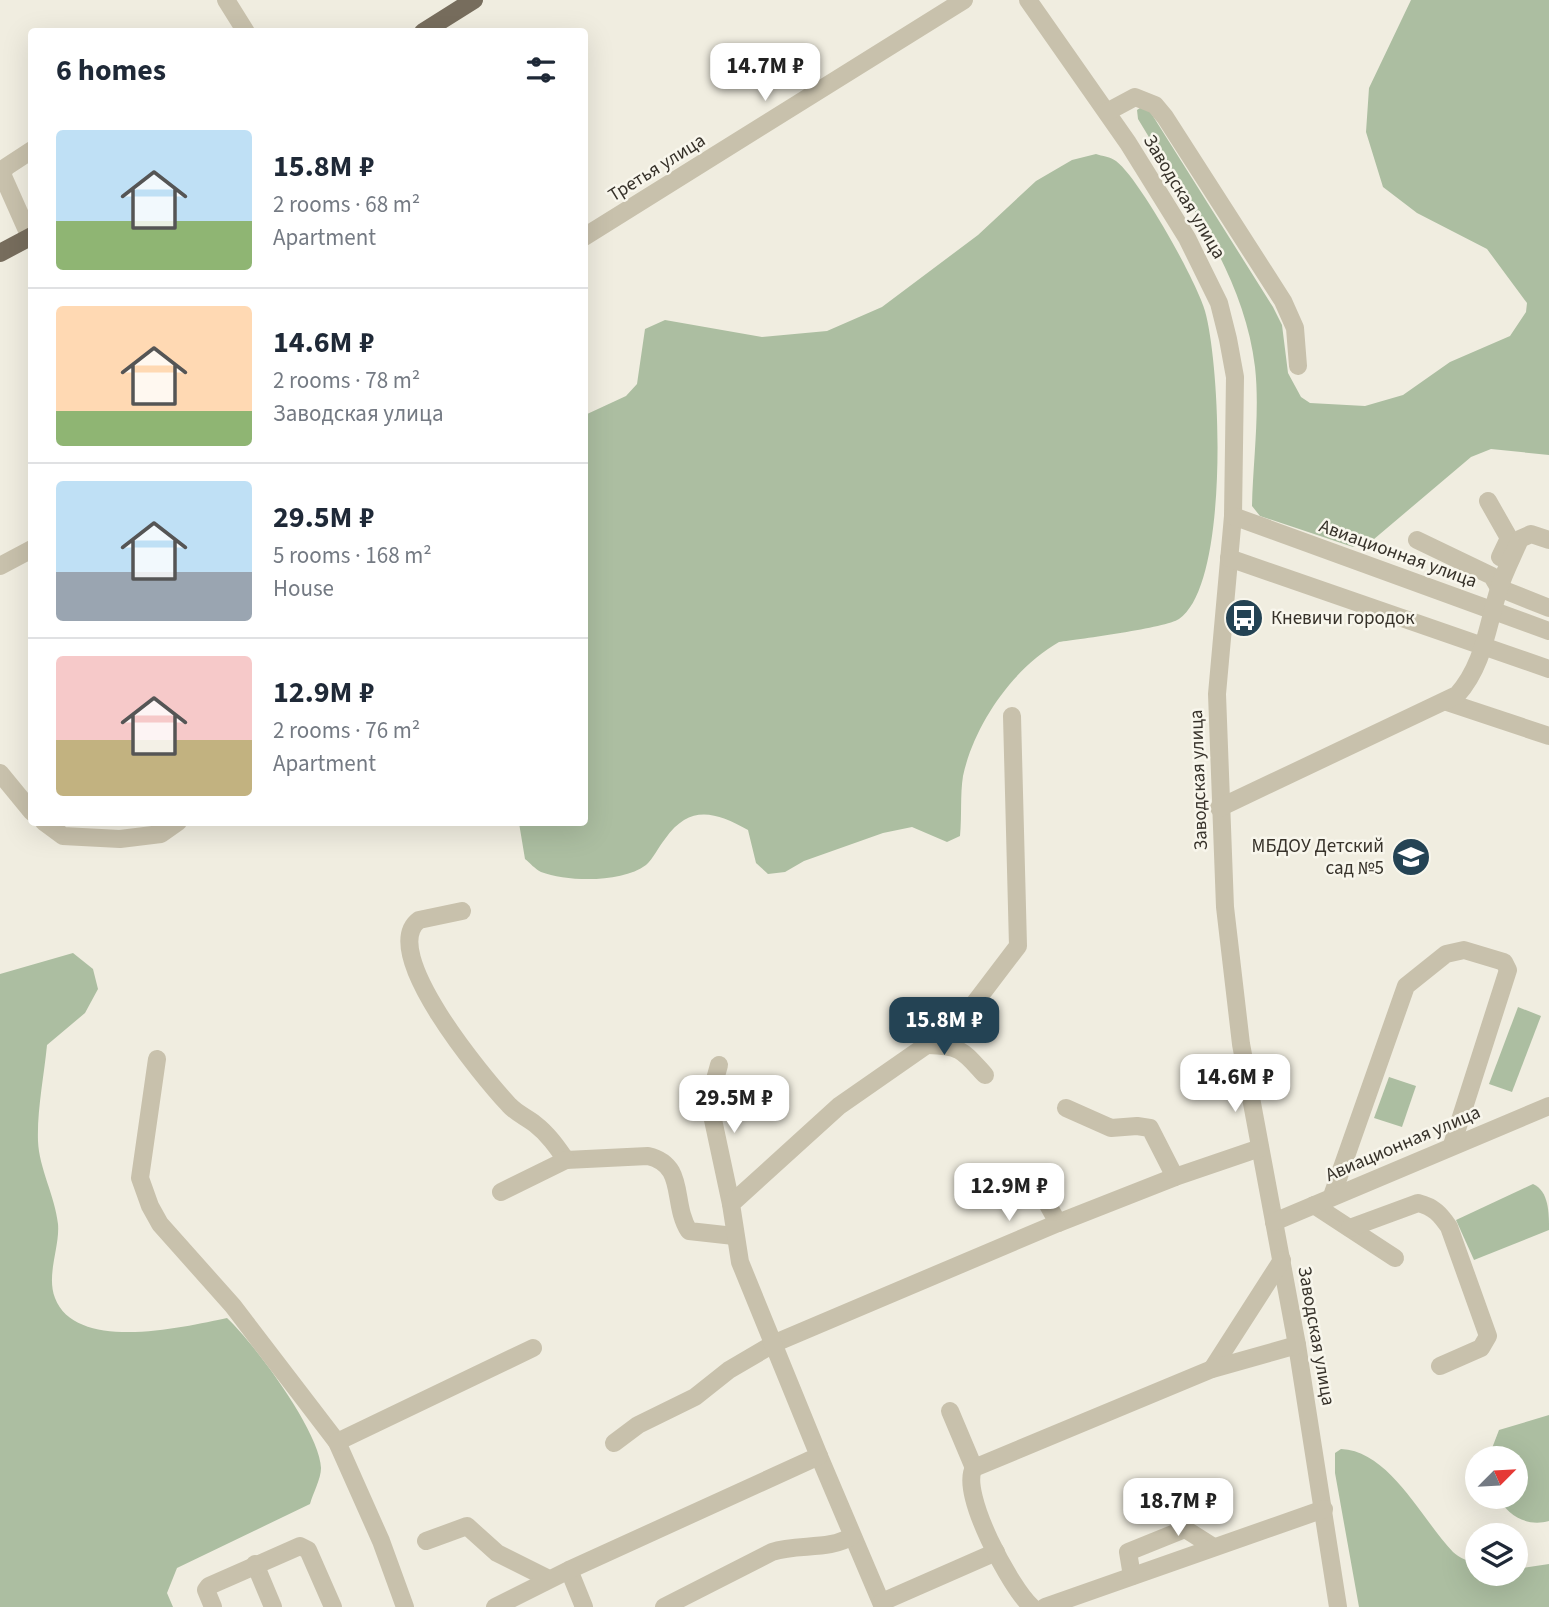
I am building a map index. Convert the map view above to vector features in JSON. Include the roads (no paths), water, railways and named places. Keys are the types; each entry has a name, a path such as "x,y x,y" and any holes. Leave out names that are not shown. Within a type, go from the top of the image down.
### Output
{"main road":[{"path":"429,28 474,0"},
{"path":"0,253 28,239"}],"street":[{"path":"226,0 244,28"},
{"name":"Третья улица","path":"588,235 964,0"},
{"name":"Заводская улица","path":"1028,0 1107,112 1187,237 1219,303 1235,377 1233,516 1217,694 1220,808 1229,944 1241,1044 1297,1345 1338,1607"},
{"path":"1107,112 1135,97 1155,105 1165,117 1283,300 1295,328 1298,366"},
{"path":"28,153 6,167 2,174 28,230"},
{"path":"1220,808 1447,702 1468,683 1484,646 1493,611 1495,582 1509,537 1488,501"},
{"name":"Авиационная улица","path":"1233,516 1549,631"},
{"path":"1495,582 1520,539 1531,534 1549,540"},
{"path":"1417,540 1549,608"},
{"path":"0,566 28,551"},
{"path":"1230,558 1549,669"},
{"path":"1447,702 1549,736"},
{"path":"731,1204 839,1106 961,1021 1018,946 1012,716"},
{"path":"0,773 28,807"},
{"path":"50,826 64,836 120,839 161,834 172,826"},
{"path":"462,911 419,919 413,924 408,942 418,981 466,1051 508,1104 549,1137 566,1160"},
{"path":"1332,1196 1406,986 1446,954 1464,950 1504,962 1508,970 1452,1145"},
{"path":"928,1045 957,1047 964,1051 985,1075"},
{"path":"157,1059 140,1178 150,1206 160,1224 233,1306 337,1442 405,1607"},
{"path":"719,1065 709,1101 731,1204 734,1236 751,1293 775,1343 819,1456 883,1605 996,1552"},
{"name":"Авиационная улица","path":"1274,1222 1549,1106"},
{"path":"1066,1108 1111,1128 1137,1125 1150,1128 1175,1177"},
{"path":"614,1443 638,1425 695,1397 729,1370 775,1343 1058,1223 1175,1177 1260,1148"},
{"path":"501,1192 566,1160 648,1156 669,1165 684,1223 689,1231 734,1236"},
{"path":"968,1196 1032,1176 1058,1223"},
{"path":"1350,1228 1418,1203 1430,1206 1449,1227 1488,1336 1482,1348 1440,1366"},
{"path":"1314,1205 1395,1258"},
{"path":"1212,1369 1282,1260"},
{"path":"974,1468 1212,1369 1297,1345"},
{"path":"337,1442 533,1348"},
{"path":"950,1411 974,1468 970,1486 996,1552 1015,1590 1032,1607"},
{"path":"495,1607 549,1579 819,1456"},
{"path":"1045,1607 1324,1508"},
{"path":"426,1541 467,1525 497,1553 549,1579"},
{"path":"1132,1576 1128,1552 1180,1530 1192,1531 1212,1546"},
{"path":"664,1607 772,1552 789,1547 837,1544 852,1536"},
{"path":"213,1607 206,1590 209,1586 255,1564 304,1546 333,1607"},
{"path":"255,1564 273,1607"},
{"path":"569,1570 584,1607"}],"place":[{"name":"Кневичи городок","path":"1244,618"},
{"name":"МБДОУ Детский сад №5","path":"1411,857"}]}
